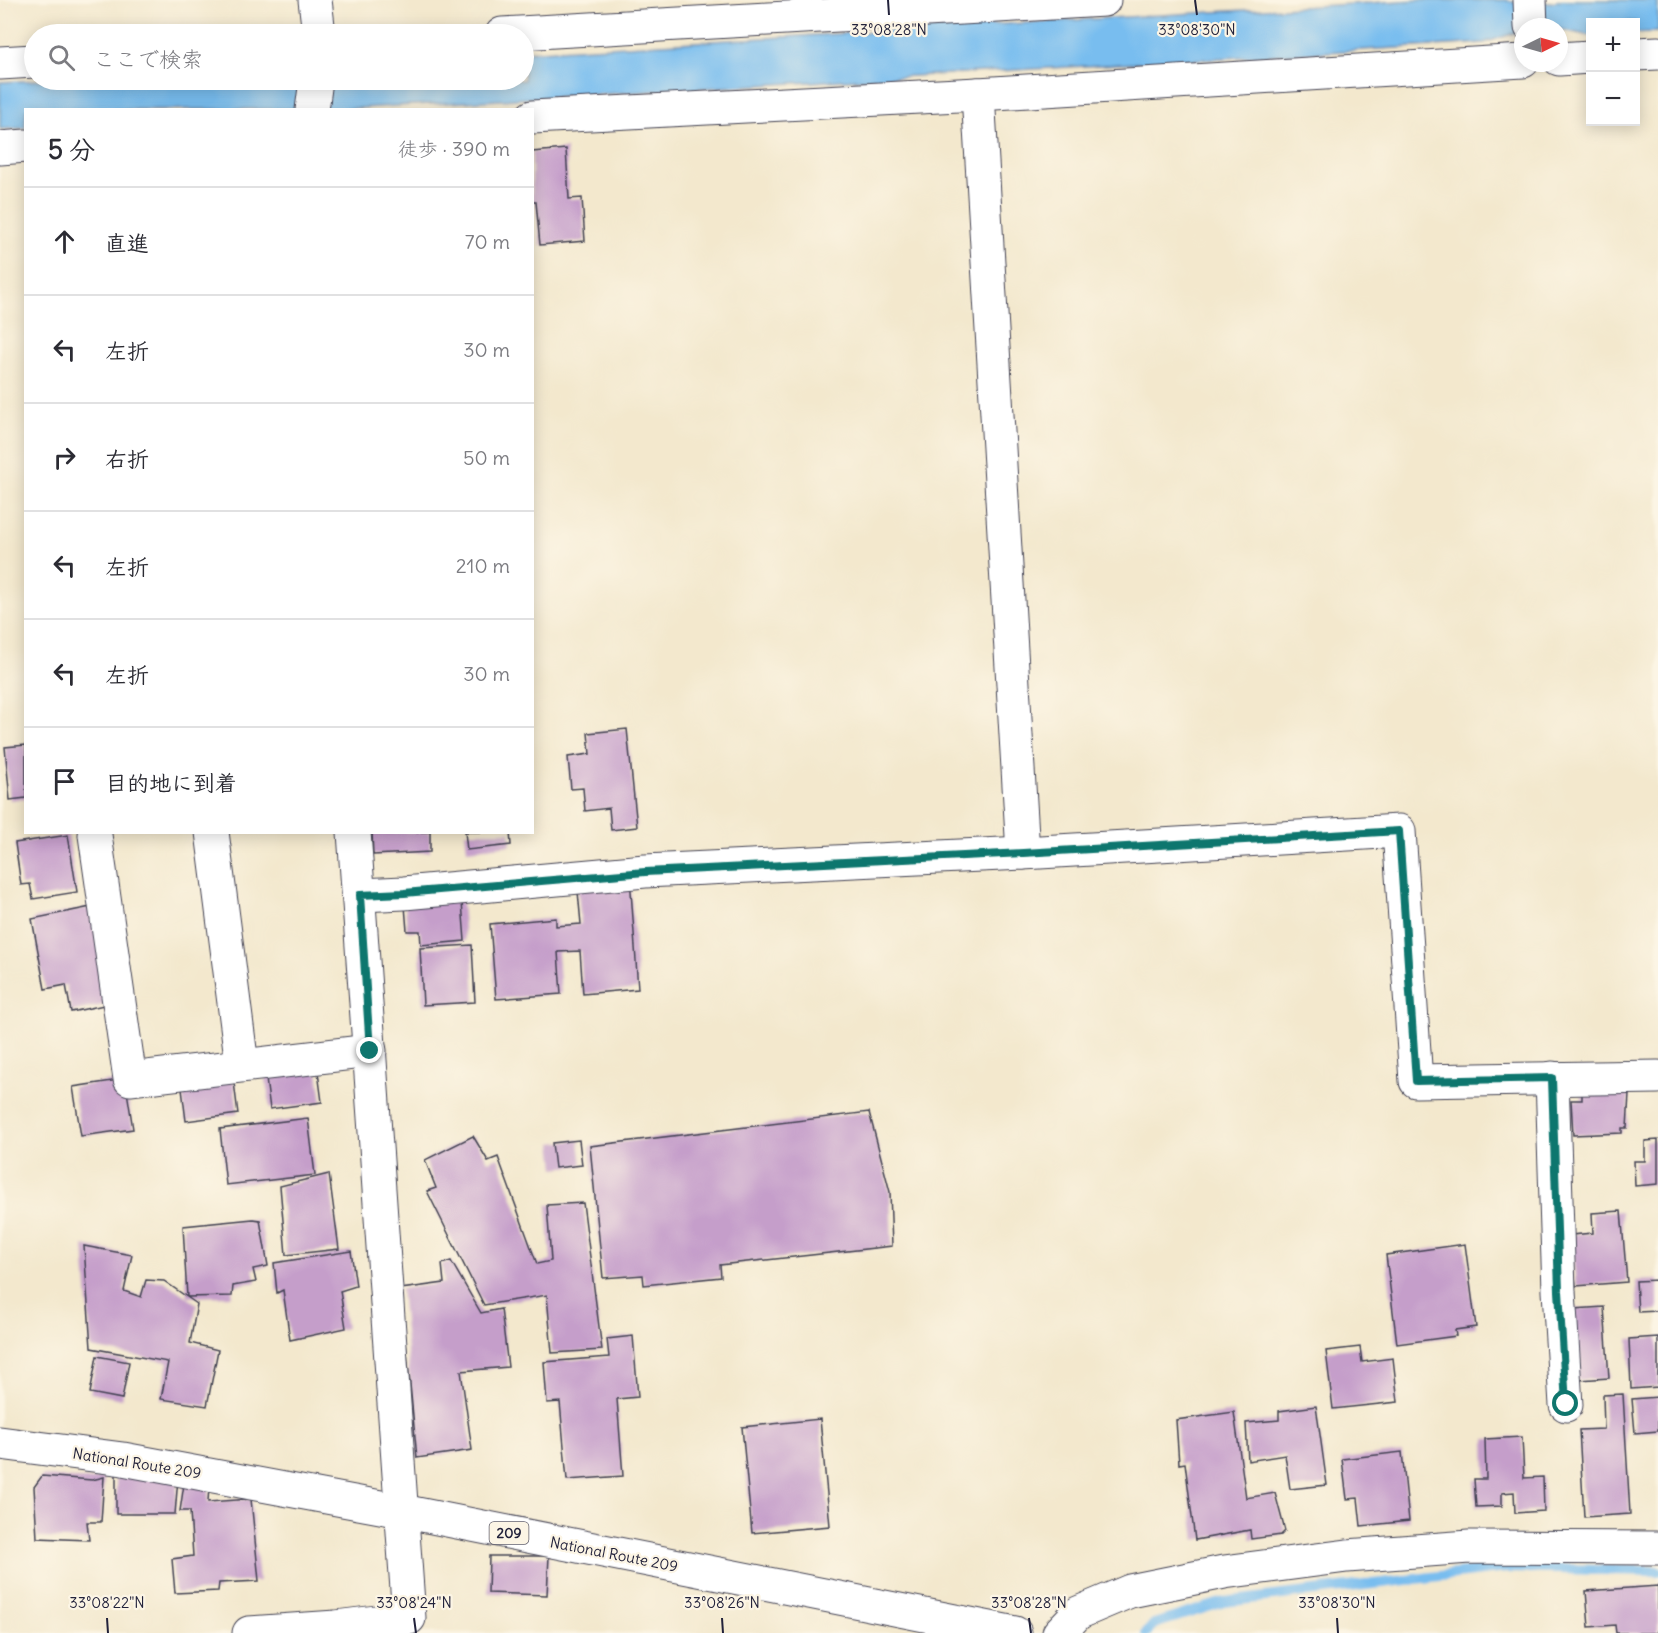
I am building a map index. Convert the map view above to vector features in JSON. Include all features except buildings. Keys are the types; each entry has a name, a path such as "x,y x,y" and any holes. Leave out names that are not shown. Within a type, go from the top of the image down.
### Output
{"main road":[{"path":"315,0 318,24"},
{"path":"534,32 860,7 1104,0"},
{"path":"1530,0 1531,18"},
{"path":"1640,54 1658,53"},
{"path":"1568,58 1586,57"},
{"path":"0,63 24,62"},
{"path":"534,117 978,94 1514,62"},
{"path":"312,108 315,90"},
{"path":"978,94 1023,853"},
{"path":"0,148 24,146"},
{"path":"360,895 645,872 1399,831 1416,1081 1658,1077"},
{"path":"212,834 242,1065"},
{"path":"249,1633 336,1630 409,1617 354,834"},
{"path":"94,835 130,1078 370,1051"},
{"path":"1552,1078 1559,1291 1566,1404"},
{"name":"National Route 209","path":"0,1443 123,1459 402,1511 1015,1633"},
{"path":"1059,1633 1078,1613 1131,1591 1224,1572 1347,1556 1469,1547 1658,1548"}],"water":[{"path":"1420,0 1505,0 1517,3 1557,0 1658,0 1658,32 1640,33 1640,18 1586,18 1586,35 1568,31 1568,18 1514,18 1514,33 1484,43 361,108 24,108 24,128 0,129 0,82 24,81 24,90 534,90 534,51"}],"waterway":[{"path":"1146,1633 1154,1624 1224,1602 1506,1568 1658,1571"}],"route":[{"path":"370,1051 360,895 645,872 1399,831 1416,1081 1552,1078 1559,1291 1566,1404"}]}
